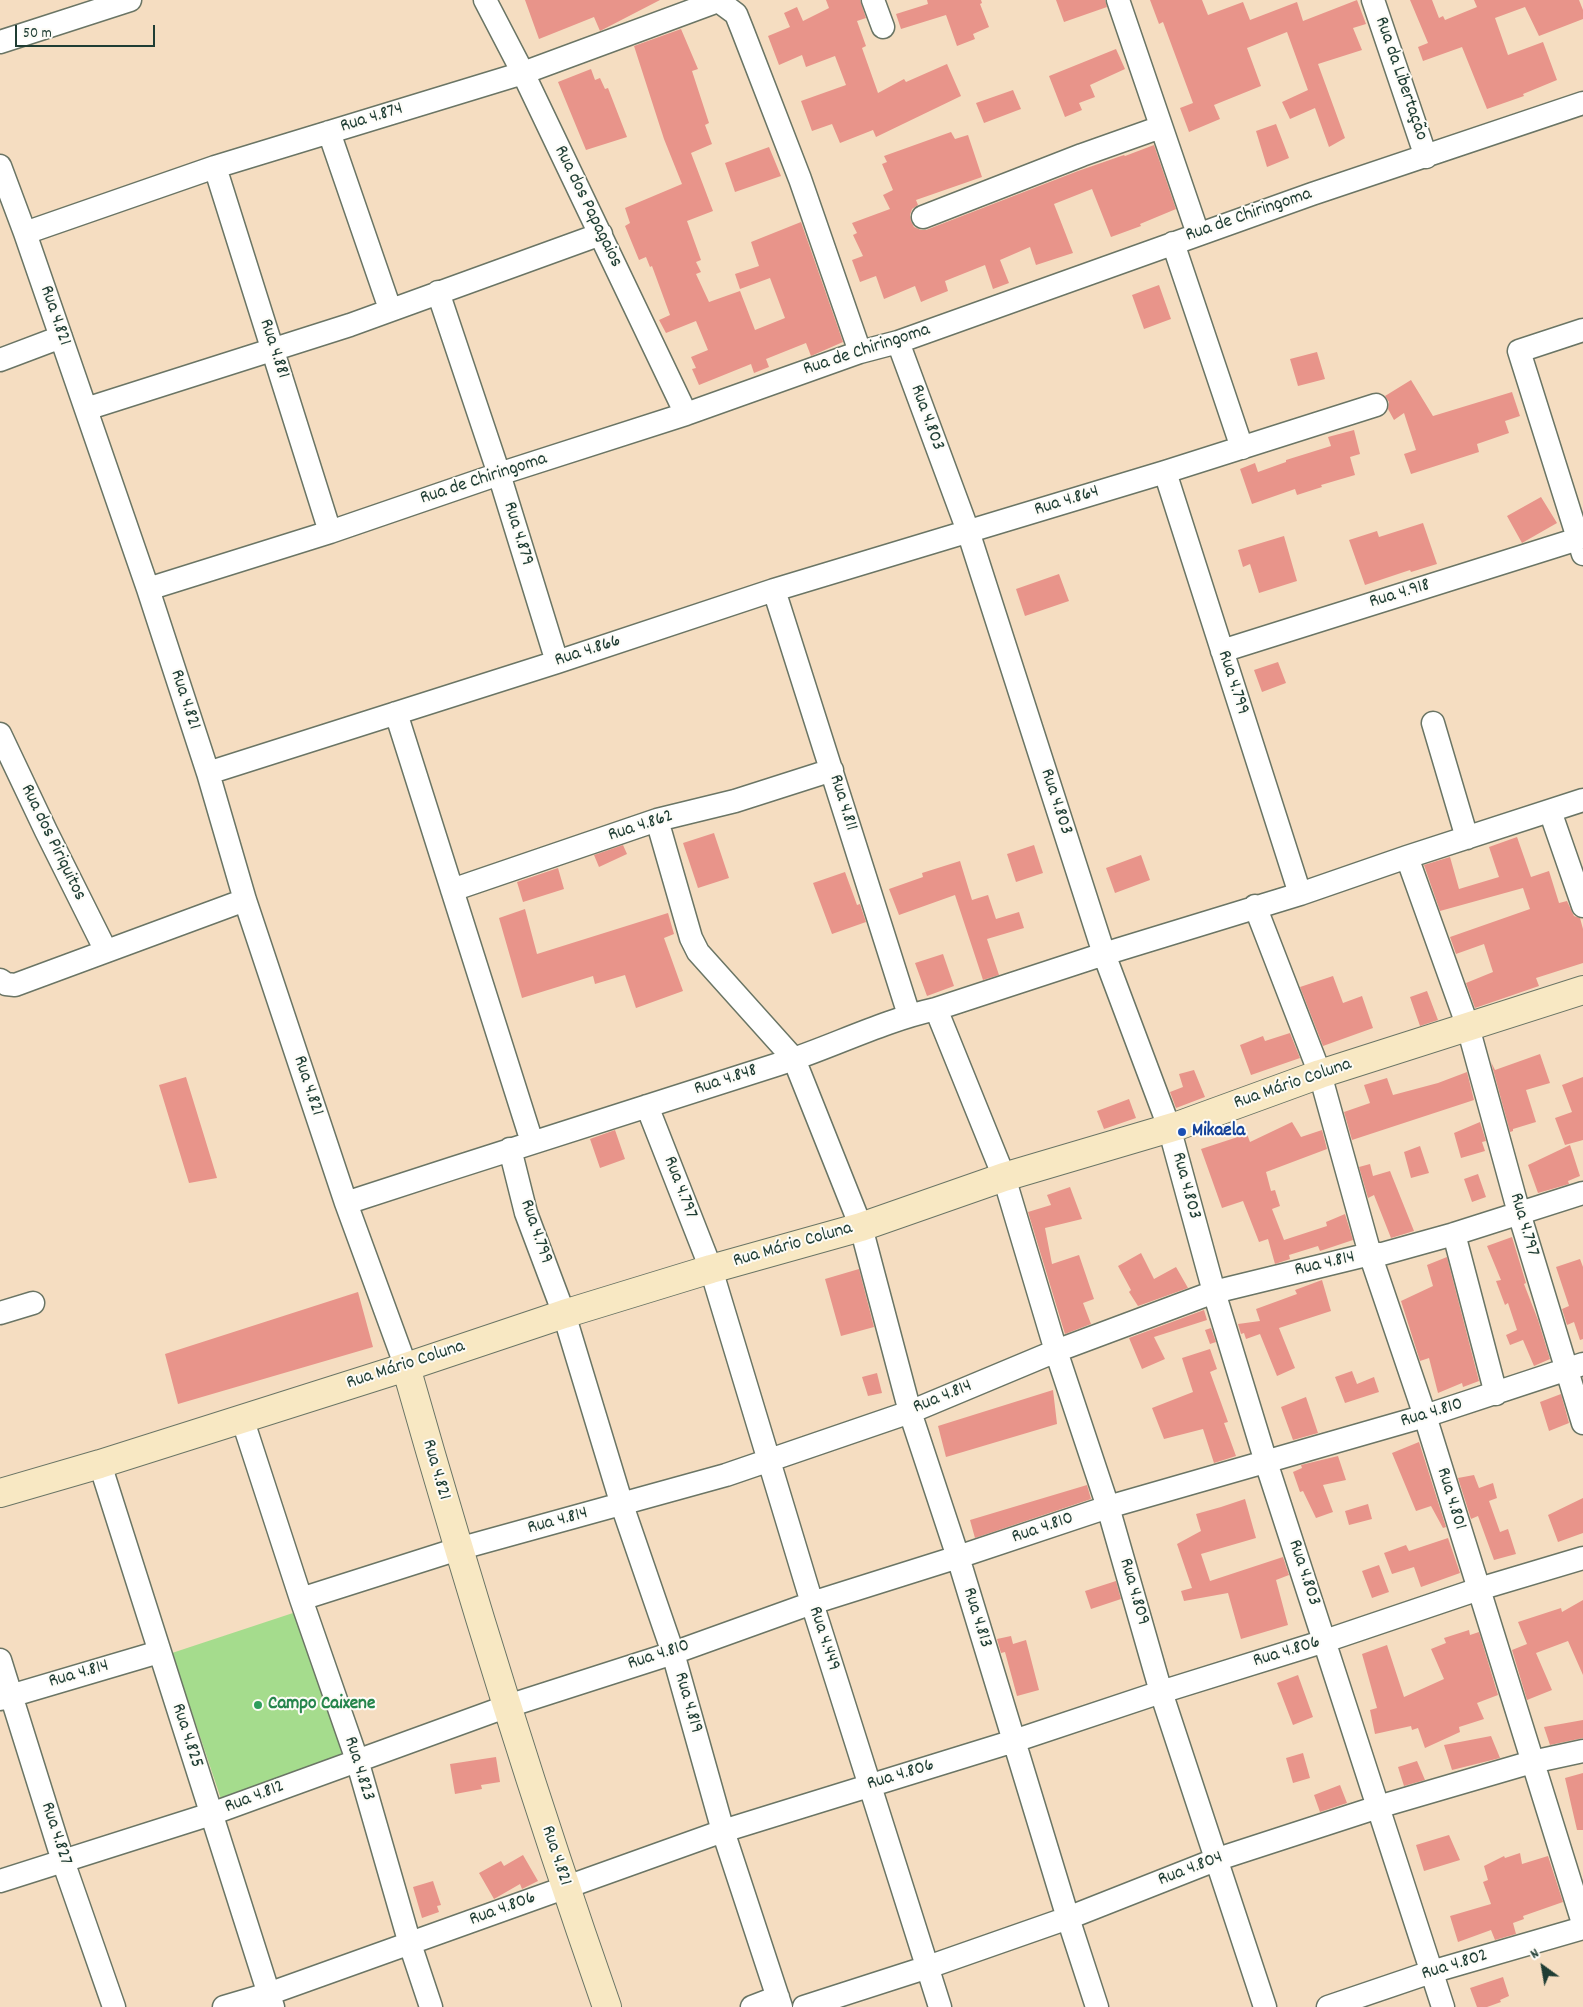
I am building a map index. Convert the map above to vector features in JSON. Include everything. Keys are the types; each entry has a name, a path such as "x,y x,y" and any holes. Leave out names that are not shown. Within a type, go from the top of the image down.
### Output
{"main road":[{"name":"Rua Mário Coluna","path":"0,1493 100,1464 406,1367 564,1314 861,1226 1004,1177 1169,1127 1320,1074 1583,990"},
{"name":"Rua 4.821","path":"406,1367 458,1549 565,1888 607,2007"}],"street":[{"path":"0,42 130,0"},
{"name":"Rua dos Papagaios","path":"486,0 601,234 686,414"},
{"path":"873,0 883,27"},
{"path":"1118,0 1198,234"},
{"name":"Rua da Libertação","path":"1373,0 1426,157"},
{"path":"717,1 736,14 800,179 860,352"},
{"name":"Rua 4.874","path":"25,234 215,167 523,73 717,1"},
{"name":"Rua de Chiringoma","path":"148,589 330,532 499,474 686,414 860,352 898,342 1312,194 1583,103"},
{"path":"923,217 1082,155 1162,127"},
{"path":"329,132 390,309"},
{"name":"Rua 4.821","path":"0,166 148,589 208,773 245,900 346,1204 406,1367"},
{"name":"Rua 4.881","path":"215,167 330,532"},
{"path":"86,409 273,350 601,234"},
{"path":"1173,243 1242,448"},
{"name":"Rua 4.879","path":"438,292 499,474 557,662"},
{"path":"1580,546 1519,351 1583,330"},
{"path":"0,360 61,337"},
{"name":"Rua 4.803","path":"898,342 968,531 1104,954 1169,1127 1214,1292 1266,1462 1443,2007"},
{"name":"Rua 4.864","path":"968,531 1165,472 1376,405"},
{"name":"Rua 4.799","path":"1165,472 1300,894"},
{"name":"Rua 4.866","path":"208,773 557,662 774,590 968,531"},
{"name":"Rua 4.918","path":"1222,651 1580,546"},
{"name":"Rua 4.811","path":"774,590 909,1015"},
{"path":"396,713 532,1142"},
{"path":"1433,723 1467,838"},
{"name":"Rua dos Piriquitos","path":"0,734 106,951"},
{"name":"Rua 4.862","path":"452,890 657,820 735,801 832,770"},
{"name":"Rua 4.848","path":"346,1204 510,1149 794,1060 909,1015 936,1009 1255,906 1300,894 1407,856 1583,800"},
{"path":"1550,811 1583,906"},
{"name":"Rua 4.813","path":"657,820 685,919 698,952 794,1060 861,1226 910,1412 958,1557 1097,2007"},
{"name":"Rua 4.797","path":"1407,856 1468,1027 1519,1214 1574,1367 1583,1423"},
{"path":"0,980 6,984 15,984 245,900"},
{"name":"Rua 4.801","path":"1255,906 1320,1074 1370,1254 1424,1416 1583,1923"},
{"name":"Rua 4.809","path":"936,1009 1004,1177 1056,1350 1108,1507 1161,1692 1265,2007"},
{"name":"Rua 4.797","path":"647,1106 711,1269"},
{"name":"Rua 4.799","path":"510,1149 526,1214 564,1314"},
{"name":"Rua 4.814","path":"301,1599 458,1549 726,1475 769,1458 910,1412 1056,1350 1214,1292 1370,1254 1382,1254 1454,1234 1583,1193"},
{"path":"1454,1234 1496,1394"},
{"name":"Rua 4.449","path":"711,1269 812,1603 940,2007"},
{"path":"0,1313 33,1303"},
{"name":"Rua 4.819","path":"564,1314 622,1505 673,1652 723,1832 780,2002"},
{"name":"Rua 4.810","path":"508,1706 673,1652 812,1603 1108,1507 1424,1416 1574,1367"},
{"name":"Rua 4.823","path":"242,1418 301,1599 357,1760 410,1944 431,2007"},
{"name":"Rua 4.825","path":"100,1464 271,2000"},
{"name":"Rua 4.806","path":"224,2007 271,2000 410,1944 723,1832 1014,1741 1161,1692 1325,1641 1479,1589 1583,1558"},
{"name":"Rua 4.814","path":"6,1697 159,1652"},
{"name":"Rua 4.827","path":"0,1660 6,1697 114,2007"},
{"name":"Rua 4.812","path":"0,1882 211,1814 508,1706"},
{"name":"Rua 4.804","path":"804,2007 928,1967 1068,1918 1215,1860 1378,1807 1532,1762 1583,1751"},
{"name":"Rua 4.802","path":"1328,2007 1431,1972 1583,1928"},
{"path":"752,2007 780,2002"}],"green space":[{"name":"Campo Caixene","path":"296,1612 344,1758 221,1799 172,1653"}],"building":[{"path":"525,0 660,0 600,31 594,17 539,39"},
{"path":"826,0 860,0 866,18 857,21 866,46 862,48 878,93 904,79 906,82 947,64 961,96 876,137 873,130 840,143 832,124 812,131 801,101 846,85 835,56 806,67 802,55 779,65 768,36 790,27 784,13 797,7 803,21 829,8"},
{"path":"927,0 981,0 982,3 980,4 989,27 973,34 975,39 957,46 946,15 901,29 896,14 928,4"},
{"path":"1056,0 1105,0 1107,7 1064,22"},
{"path":"1150,0 1202,0 1208,15 1243,2 1250,20 1297,2 1303,21 1357,0 1366,24 1353,28 1362,50 1318,64 1345,138 1329,147 1315,108 1290,119 1282,102 1308,90 1287,32 1247,48 1261,86 1214,105 1220,119 1189,132 1180,108 1193,103 1163,22 1159,24"},
{"path":"1410,0 1432,0 1439,18 1443,16 1445,20 1477,7 1474,0 1579,0 1583,10 1583,19 1539,36 1525,7 1495,18 1508,55 1543,42 1557,80 1523,94 1524,96 1487,109 1462,47 1423,61 1418,47 1428,43"},
{"path":"681,29 698,69 692,71 709,123 705,125 712,144 691,153 713,211 687,221 701,260 696,262 701,272 696,274 709,302 740,291 755,330 785,318 770,278 740,289 735,274 759,266 751,242 801,222 843,342 811,356 806,343 766,359 769,367 754,373 751,364 699,385 692,369 696,368 691,357 708,350 696,321 666,333 659,320 670,315 652,266 650,267 646,257 639,260 625,226 630,223 625,208 682,184 664,139 634,46"},
{"path":"1116,49 1125,69 1090,85 1095,97 1079,103 1082,110 1065,117 1049,76"},
{"path":"591,69 595,80 600,78 605,89 608,88 627,137 586,150 558,82"},
{"path":"1013,90 1021,109 984,123 976,103"},
{"path":"1276,124 1289,158 1267,167 1256,131"},
{"path":"951,132 955,139 968,135 982,177 916,200 918,205 912,209 911,221 914,227 921,230 926,230 1078,171 1154,145 1176,209 1140,224 1141,226 1111,237 1092,189 1054,204 1073,253 1036,265 1030,247 1000,260 1009,283 993,289 985,265 945,281 948,291 921,302 915,286 884,299 876,276 860,282 852,260 863,256 853,235 857,233 852,223 890,209 883,195 893,190 882,164 887,162 884,156"},
{"path":"769,147 781,176 735,192 725,163"},
{"path":"1159,285 1171,319 1144,329 1132,295"},
{"path":"1317,352 1325,379 1298,386 1290,359"},
{"path":"1411,380 1433,416 1512,392 1520,416 1505,421 1509,433 1477,444 1479,452 1411,474 1404,454 1416,450 1404,413 1394,420 1388,409 1389,402 1385,396"},
{"path":"1354,430 1360,454 1350,457 1355,475 1321,485 1322,487 1297,495 1295,489 1252,504 1240,469 1255,463 1258,472 1286,462 1286,460 1331,446 1328,437"},
{"path":"1541,497 1557,523 1522,543 1507,516"},
{"path":"1423,523 1437,564 1411,572 1410,570 1365,585 1349,540 1377,531 1379,537"},
{"path":"1284,536 1297,581 1259,593 1250,564 1243,567 1238,550"},
{"path":"1059,574 1069,601 1025,616 1016,589"},
{"path":"1278,662 1286,683 1262,692 1254,670"},
{"path":"714,833 729,878 698,888 683,843"},
{"path":"1517,837 1531,877 1549,871 1559,903 1567,901 1574,916 1580,918 1583,929 1583,963 1536,978 1539,986 1475,1008 1466,983 1493,972 1484,944 1456,954 1450,937 1530,909 1523,888 1440,911 1424,865 1450,857 1459,889 1499,877 1489,847"},
{"path":"623,845 627,854 599,867 594,855"},
{"path":"1034,845 1043,873 1016,882 1007,854"},
{"path":"1141,855 1150,880 1115,893 1106,868"},
{"path":"960,861 972,900 988,895 996,919 1019,912 1024,928 987,939 999,975 983,980 955,895 899,915 889,889 923,877 922,873"},
{"path":"558,868 564,889 523,902 517,882"},
{"path":"845,872 857,905 860,904 866,922 832,934 813,883"},
{"path":"525,909 537,954 668,913 674,934 664,938 683,991 636,1008 625,975 595,984 593,976 522,998 499,918"},
{"path":"943,954 954,986 927,996 915,963"},
{"path":"1333,976 1343,1003 1362,996 1373,1028 1323,1046 1300,987"},
{"path":"1427,991 1438,1020 1420,1026 1410,997"},
{"path":"1290,1033 1300,1058 1251,1075 1240,1045 1263,1036 1265,1041"},
{"path":"1540,1054 1550,1083 1526,1090 1536,1122 1513,1129 1510,1132 1491,1062 1495,1070"},
{"path":"1194,1070 1205,1097 1176,1108 1170,1092 1183,1087 1179,1074"},
{"path":"1467,1072 1474,1100 1352,1140 1344,1112 1370,1103 1364,1085 1387,1078 1393,1095 1438,1083"},
{"path":"186,1077 217,1178 189,1183 159,1085"},
{"path":"1583,1077 1583,1140 1565,1145 1555,1118 1572,1112 1562,1085"},
{"path":"1129,1099 1136,1118 1104,1129 1097,1111"},
{"path":"1292,1122 1301,1137 1322,1130 1327,1149 1266,1172 1271,1191 1275,1190 1280,1206 1272,1209 1284,1240 1327,1226 1326,1222 1345,1214 1353,1240 1320,1251 1318,1246 1289,1255 1290,1259 1275,1264 1268,1239 1259,1242 1243,1201 1222,1208 1201,1149 1247,1134 1250,1142"},
{"path":"1480,1122 1486,1141 1482,1142 1485,1151 1461,1158 1454,1133"},
{"path":"615,1130 625,1159 600,1168 590,1139"},
{"path":"1570,1145 1580,1176 1568,1181 1569,1184 1538,1193 1528,1165"},
{"path":"1420,1146 1429,1173 1411,1178 1404,1152"},
{"path":"1370,1164 1373,1176 1390,1171 1414,1231 1391,1238 1374,1195 1368,1198 1359,1167"},
{"path":"1478,1174 1486,1197 1472,1202 1464,1179"},
{"path":"1070,1187 1082,1219 1045,1228 1052,1264 1079,1255 1094,1299 1083,1303 1091,1324 1065,1334 1028,1212 1051,1205 1047,1195"},
{"path":"1512,1237 1526,1283 1524,1284 1550,1359 1534,1366 1523,1340 1510,1345 1506,1335 1517,1330 1508,1303 1505,1305 1496,1281 1501,1280 1487,1246"},
{"path":"1141,1253 1154,1279 1176,1267 1188,1288 1138,1306 1129,1292 1131,1290 1118,1266"},
{"path":"1447,1257 1479,1381 1463,1387 1462,1383 1438,1393 1429,1358 1420,1361 1401,1301 1433,1286 1427,1265"},
{"path":"1580,1259 1583,1267 1583,1339 1580,1340 1574,1322 1567,1325 1562,1309 1569,1306 1556,1267"},
{"path":"859,1269 874,1327 841,1336 825,1279"},
{"path":"1322,1280 1331,1311 1279,1328 1295,1368 1277,1376 1260,1334 1246,1339 1244,1333 1241,1334 1238,1324 1260,1321 1256,1309 1297,1294 1295,1290"},
{"path":"358,1292 373,1347 178,1404 165,1354"},
{"path":"1204,1310 1207,1320 1154,1337 1165,1359 1142,1369 1129,1338"},
{"path":"1211,1328 1216,1342 1210,1344 1205,1330"},
{"path":"1210,1349 1217,1369 1210,1372 1228,1422 1224,1423 1236,1456 1214,1463 1203,1429 1164,1439 1152,1408 1193,1392 1182,1358"},
{"path":"1352,1371 1357,1384 1374,1377 1379,1392 1345,1403 1335,1377"},
{"path":"877,1373 882,1393 868,1396 862,1377"},
{"path":"1053,1390 1057,1424 946,1457 938,1426"},
{"path":"1561,1394 1569,1423 1549,1431 1540,1402"},
{"path":"1306,1397 1318,1433 1293,1440 1281,1407"},
{"path":"1419,1442 1446,1527 1443,1528 1431,1506 1416,1511 1392,1453"},
{"path":"1338,1456 1346,1480 1323,1485 1333,1512 1316,1518 1303,1491 1300,1492 1293,1472 1302,1468 1301,1465"},
{"path":"1474,1475 1479,1488 1493,1483 1497,1498 1489,1501 1500,1532 1508,1529 1516,1554 1494,1560 1478,1516 1471,1519 1458,1478"},
{"path":"1087,1485 1091,1499 975,1538 970,1520"},
{"path":"1583,1498 1583,1533 1558,1542 1548,1515"},
{"path":"1245,1499 1256,1538 1201,1554 1210,1581 1283,1557 1289,1575 1276,1580 1288,1625 1241,1639 1228,1593 1184,1601 1181,1591 1192,1588 1177,1544 1201,1531 1196,1514"},
{"path":"1368,1504 1372,1519 1349,1525 1345,1511"},
{"path":"1448,1538 1460,1573 1421,1587 1414,1567 1392,1574 1384,1553 1406,1545 1409,1551"},
{"path":"1379,1565 1389,1592 1372,1598 1362,1571"},
{"path":"1116,1581 1121,1599 1091,1609 1085,1591"},
{"path":"1583,1600 1583,1675 1568,1641 1536,1653 1552,1690 1527,1700 1512,1650 1527,1644 1518,1622 1561,1608 1562,1612"},
{"path":"1469,1630 1470,1635 1479,1632 1498,1695 1477,1703 1484,1719 1459,1727 1460,1732 1425,1748 1418,1728 1412,1730 1411,1726 1375,1734 1370,1710 1377,1708 1362,1654 1387,1645 1404,1697 1444,1679 1431,1649 1446,1643 1444,1638"},
{"path":"1011,1636 1013,1644 1026,1640 1039,1690 1017,1696 1005,1652 1001,1653 997,1639"},
{"path":"1298,1675 1313,1717 1293,1725 1277,1683"},
{"path":"1583,1720 1583,1738 1550,1745 1544,1727"},
{"path":"1491,1736 1500,1758 1452,1770 1444,1745"},
{"path":"1303,1753 1310,1778 1293,1783 1286,1758"},
{"path":"496,1757 500,1782 481,1785 482,1789 455,1794 450,1764"},
{"path":"1417,1761 1425,1780 1404,1786 1398,1767"},
{"path":"1583,1773 1583,1830 1577,1830 1565,1778"},
{"path":"1340,1785 1347,1803 1320,1812 1314,1795"},
{"path":"1449,1835 1460,1860 1424,1871 1416,1845"},
{"path":"1520,1853 1522,1864 1548,1856 1563,1902 1523,1916 1524,1919 1513,1923 1516,1934 1495,1940 1491,1930 1458,1942 1450,1916 1491,1904 1483,1882 1488,1880 1484,1866 1504,1856 1505,1858"},
{"path":"523,1855 538,1881 522,1889 520,1884 494,1899 479,1873 501,1861 504,1866"},
{"path":"433,1881 441,1905 437,1906 439,1912 422,1918 413,1887"},
{"path":"1503,1977 1509,1996 1500,2000 1501,2002 1487,2007 1477,2007 1470,1988"}],"place":[{"name":"Mikaela","path":"1182,1132"},
{"name":"Campo Caixene","path":"258,1705"}]}
